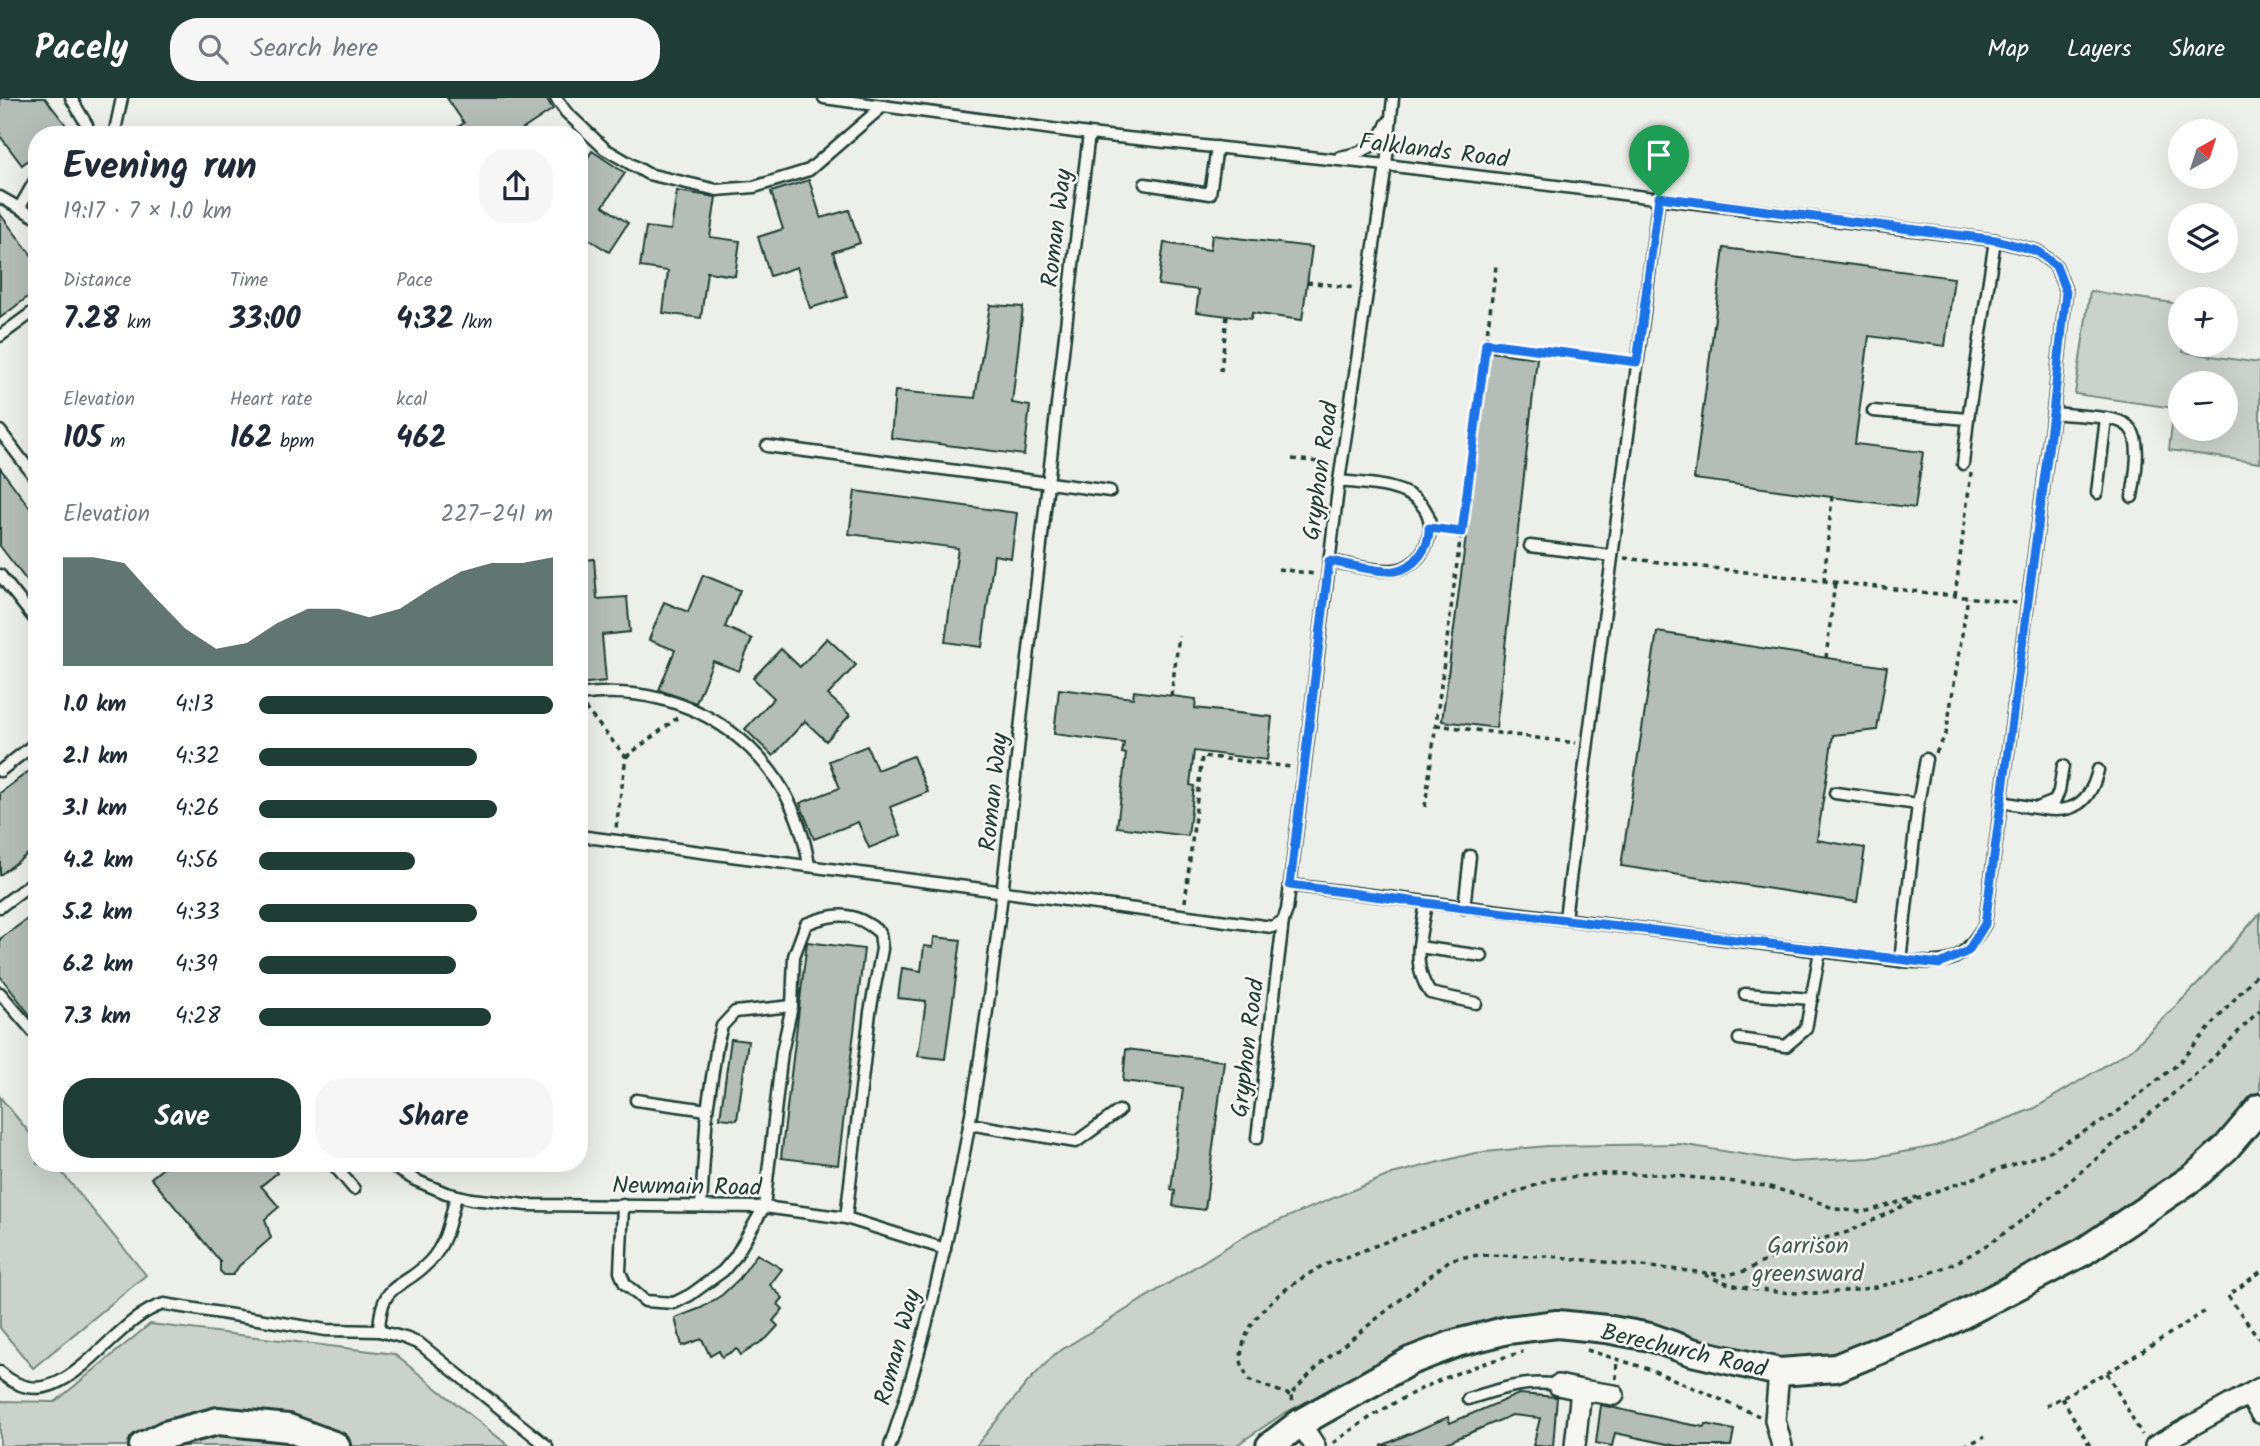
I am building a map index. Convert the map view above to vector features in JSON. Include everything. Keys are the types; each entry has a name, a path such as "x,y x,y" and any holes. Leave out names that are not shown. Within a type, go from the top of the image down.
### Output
{"street":[{"name":"Berechurch Road","path":"1270,1446 1300,1423 1364,1384 1433,1352 1508,1330 1557,1324 1606,1329 1650,1337 1692,1352 1779,1372 1836,1368 1993,1300 2083,1252 2195,1176 2226,1148 2260,1108"},
{"path":"1779,1372 1775,1420 1782,1446"},
{"path":"1558,1385 1614,1395"},
{"path":"1576,1446 1581,1390"},
{"path":"2149,1442 2254,1392 2260,1413"},
{"path":"144,1446 165,1435 218,1421 288,1428 336,1446"},
{"path":"1300,1423 1315,1446"}],"lane":[{"path":"71,98 87,126"},
{"path":"116,126 122,98"},
{"path":"556,98 581,126"},
{"name":"Falklands Road","path":"824,98 1088,134 1386,165 1996,240 2037,251 2056,266 2066,292 2053,413"},
{"name":"Gryphon Road","path":"1257,1138 1341,464 1386,165 1393,98"},
{"path":"588,133 605,149 648,174 717,190 754,187 809,170 883,106"},
{"path":"1333,159 1366,152 1384,132 1391,113"},
{"name":"Roman Way","path":"890,1446 915,1372 945,1249 969,1124 1003,891 1088,134"},
{"path":"1145,184 1210,194 1217,147"},
{"path":"20,207 28,193"},
{"path":"0,197 28,212"},
{"path":"1565,918 1659,197"},
{"path":"1963,464 1996,240"},
{"path":"0,336 28,316"},
{"path":"1873,411 1968,419"},
{"path":"1290,885 1940,964 1968,951 1985,924 2053,413 2121,419 2131,425 2138,445 2132,497"},
{"path":"2096,493 2106,418"},
{"path":"0,431 28,468"},
{"path":"767,446 1110,491"},
{"path":"1329,561 1396,571 1418,558 1429,542 1428,518 1422,504 1393,487 1339,481"},
{"path":"1530,547 1612,556"},
{"path":"0,575 28,611"},
{"path":"588,694 607,691 639,693 690,708 723,726 758,753 786,792 805,840 809,866"},
{"path":"0,771 28,749"},
{"path":"1900,961 1918,804 1926,759"},
{"path":"2040,807 2054,801 2059,791 2063,766"},
{"path":"2001,802 2065,809 2083,802 2091,795 2098,770"},
{"path":"1835,793 1918,804"},
{"path":"588,837 1272,927 1283,921"},
{"path":"1464,908 1470,856"},
{"path":"0,906 28,886"},
{"path":"1426,903 1417,961 1420,978 1430,993 1476,1003"},
{"path":"623,1205 620,1272 634,1294 645,1301 674,1303 723,1271 735,1257 764,1207 782,1052 792,1006 794,956 806,924 830,914 864,919 880,933 882,949 870,1012 846,1219"},
{"path":"1419,947 1482,956"},
{"path":"1739,1039 1786,1046 1806,1029 1820,951"},
{"path":"0,993 28,1026"},
{"path":"1745,993 1812,999"},
{"path":"701,1206 707,1111 722,1026 735,1012 792,1006"},
{"path":"636,1100 707,1111"},
{"path":"969,1124 1076,1142 1119,1111"},
{"path":"340,1172 354,1189"},
{"name":"Newmain Road","path":"402,1172 456,1196 527,1205 764,1207 846,1219 945,1249"},
{"path":"379,1331 384,1298 395,1286 429,1262 440,1249 447,1234 456,1196"},
{"path":"0,1372 19,1386 43,1390 84,1364 142,1313 163,1304 326,1330 379,1331 420,1344 547,1446"},
{"path":"1468,1399 1517,1384 1541,1382 1558,1385"}],"path":[{"path":"1425,807 1496,266"},
{"path":"1307,282 1367,290"},
{"path":"1221,371 1227,316"},
{"path":"1486,343 1637,362"},
{"path":"1292,459 1341,464"},
{"path":"1955,596 1972,466 1963,464"},
{"path":"1824,581 1832,497"},
{"path":"1429,528 1462,532"},
{"path":"1612,556 2027,604"},
{"path":"1278,569 1327,575"},
{"path":"1826,658 1835,582"},
{"path":"1926,759 1934,760 1936,750 1946,734 1968,597"},
{"path":"1171,696 1179,636"},
{"path":"614,841 626,757 690,708"},
{"path":"588,712 626,757"},
{"path":"1436,725 1587,745"},
{"path":"1184,916 1202,756 1304,768"},
{"path":"1290,1395 1248,1380 1241,1360 1247,1338 1272,1299 1293,1282 1321,1266 1552,1179 1601,1174 1656,1174 1707,1179 1766,1186 1806,1197 1835,1209 1864,1212 1928,1194 2046,1153 2112,1116 2178,1064 2260,970"},
{"path":"1703,1274 1726,1284 1786,1292 1836,1294 1904,1280 1968,1257 2031,1213 2201,1070 2260,1010"},
{"path":"1290,1395 1319,1365 1451,1259 1479,1255 1548,1256 1726,1275 1745,1271 1798,1245 1848,1232 1928,1194"},
{"path":"2260,1272 2228,1296 2260,1340"},
{"path":"2046,1406 2085,1387 2204,1312"},
{"path":"2107,1373 2149,1442"},
{"path":"1290,1395 1300,1423"},
{"path":"2062,1398 2090,1446"},
{"path":"1964,1446 1984,1437"}],"green space":[{"path":"2090,291 2168,302 2168,357 2218,357 2260,363 2260,463 2169,450 2170,441 2238,441 2238,371 2168,371 2168,407 2075,394"},
{"name":"Garrison greensward","path":"2260,913 2260,1095 2252,1104 2189,1173 2043,1262 1869,1342 1824,1356 1787,1359 1722,1347 1658,1324 1560,1311 1499,1316 1405,1349 1283,1414 1235,1446 976,1446 1027,1383 1055,1354 1251,1232 1392,1174 1475,1153 1547,1146 1680,1144 1791,1162 1870,1158 1936,1146 2035,1108 2132,1049 2198,984"},
{"path":"0,1097 28,1131 28,1172 62,1172 146,1275 33,1368 0,1328"},
{"path":"150,1324 394,1354 509,1446 0,1446 0,1401 55,1402"}],"building":[{"path":"0,98 45,98 67,126 28,126 28,160 22,165 0,136"},
{"path":"447,98 546,98 553,109 528,126 460,126 464,123"},
{"path":"592,151 625,173 603,206 628,223 609,252 588,239 588,157"},
{"path":"809,180 821,218 849,210 860,243 833,252 847,297 810,308 797,267 770,276 758,237 783,229 771,192"},
{"path":"677,191 716,197 710,237 740,241 735,276 707,272 701,318 663,313 668,271 640,267 646,227 671,230"},
{"path":"0,214 28,250 28,297 0,318"},
{"path":"1212,235 1312,247 1302,320 1252,313 1251,319 1196,312 1199,290 1158,285 1164,243 1210,250"},
{"path":"1724,248 1954,278 1945,346 1869,336 1855,444 1923,452 1915,508 1694,479"},
{"path":"990,305 1023,307 1012,403 1030,406 1024,455 891,438 895,391 975,398"},
{"path":"1490,352 1537,358 1496,728 1442,721"},
{"path":"0,468 28,505 28,582 0,546"},
{"path":"855,491 1017,513 1011,558 994,555 982,647 945,642 958,548 849,534"},
{"path":"594,559 597,599 627,597 630,632 602,635 606,681 588,683 588,560"},
{"path":"703,575 740,590 725,627 752,639 739,671 713,661 696,703 659,690 675,650 649,640 664,602 688,612"},
{"path":"1657,632 1887,667 1877,730 1833,735 1817,840 1865,848 1857,902 1621,866"},
{"path":"827,638 856,665 828,695 850,715 826,741 805,721 773,756 745,729 774,698 753,678 781,649 800,667"},
{"path":"1059,689 1133,698 1134,691 1196,699 1195,708 1272,717 1267,760 1194,751 1190,785 1194,786 1188,836 1117,827 1126,754 1122,753 1124,743 1054,734"},
{"path":"867,746 877,770 913,756 928,792 890,807 901,835 869,848 858,822 814,839 800,803 840,788 829,761"},
{"path":"28,772 28,854 0,875 0,793"},
{"path":"28,919 28,1012 0,976 0,939"},
{"path":"934,937 961,940 945,1059 918,1056 926,1001 898,998 902,968 921,971 924,946 933,947"},
{"path":"807,942 864,949 838,1165 781,1158"},
{"path":"731,1039 748,1041 737,1120 720,1118"},
{"path":"1126,1049 1224,1061 1205,1210 1173,1206 1175,1191 1171,1190 1183,1088 1123,1081"},
{"path":"158,1172 276,1172 261,1186 279,1207 265,1219 271,1238 239,1266 233,1275 224,1275 220,1271 220,1261 151,1178"},
{"path":"757,1254 782,1269 770,1285 783,1298 778,1304 783,1309 773,1321 778,1326 767,1338 741,1355 737,1349 722,1357 719,1351 710,1356 702,1339 682,1346 675,1318 701,1308 722,1295 739,1279"},
{"path":"1519,1394 1557,1397 1553,1446 1533,1446 1540,1418 1512,1415 1439,1446 1381,1446 1448,1417 1450,1423"},
{"path":"1601,1405 1682,1423 1705,1427 1706,1424 1734,1430 1731,1446 1677,1446 1615,1433 1612,1446 1596,1443"}],"route":[{"path":"1659,197 1996,240 2037,251 2056,266 2066,292 2053,413 1985,924 1968,951 1940,964 1290,885 1329,561 1396,571 1418,558 1429,542 1429,528 1462,532 1486,343 1637,362 1659,197"}]}
